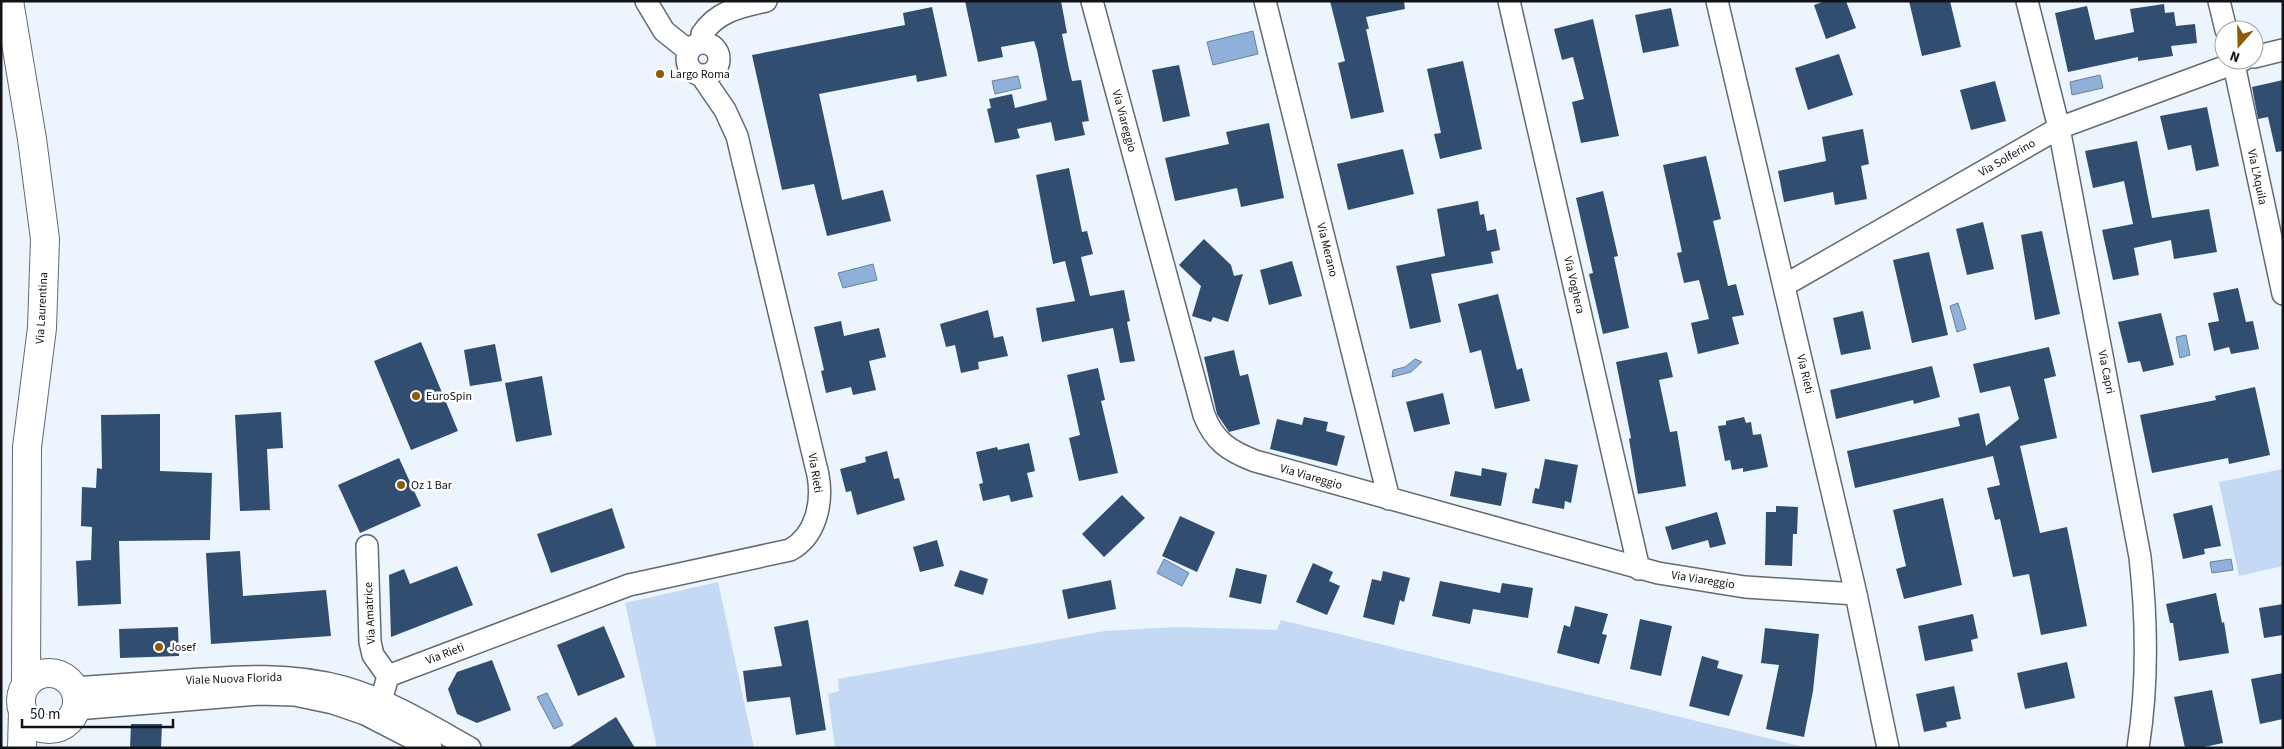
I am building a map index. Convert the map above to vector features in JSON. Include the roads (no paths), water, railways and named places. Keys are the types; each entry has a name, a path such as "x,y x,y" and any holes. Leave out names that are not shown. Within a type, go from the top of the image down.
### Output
{"main road":[{"name":"Via Laurentina","path":"9,1 32,139 45,239 42,328 27,447 27,616 22,748"},
{"name":"Via Laurentina","path":"27,616 68,700"},
{"path":"46,673 68,700 44,728 35,725 25,698 32,679 46,673"},
{"path":"47,748 68,700"}],"street":[{"path":"646,1 664,31 695,47 702,34 716,18 736,8 766,1"},
{"name":"Via Viareggio","path":"1092,1 1204,415 1213,434 1226,447 1243,456 1639,569 1745,587 1856,594"},
{"name":"Via Merano","path":"1265,1 1389,499"},
{"name":"Via Voghera","path":"1509,1 1639,569"},
{"name":"Via Rieti","path":"1717,1 1856,594 1888,748"},
{"name":"Via Capri","path":"2027,1 2059,128 2140,557 2144,615 2144,681 2138,748"},
{"path":"2219,1 2224,20"},
{"name":"Via Rieti","path":"388,676 628,585 663,576 784,552 797,546 812,528 819,501 818,475 737,136 725,110 701,75 711,73 718,64 719,59 715,49 695,47"},
{"path":"2264,55 2283,50"},
{"name":"Via Solferino","path":"1785,285 2059,128 2214,69"},
{"name":"Via L'Aquila","path":"2238,70 2283,294"},
{"name":"Via Amatrice","path":"367,546 370,642 373,655 388,676"},
{"name":"Viale Nuova Florida","path":"68,700 273,676 332,684 382,701 470,748"},
{"path":"382,701 388,676"},
{"name":"Viale Nuova Florida","path":"68,700 259,694 295,695 333,703 365,714 431,748"}],"place":[{"name":"Largo Roma","path":"660,74"},
{"name":"EuroSpin","path":"416,396"},
{"name":"Oz 1 Bar","path":"401,485"},
{"name":"Josef","path":"159,647"}]}
